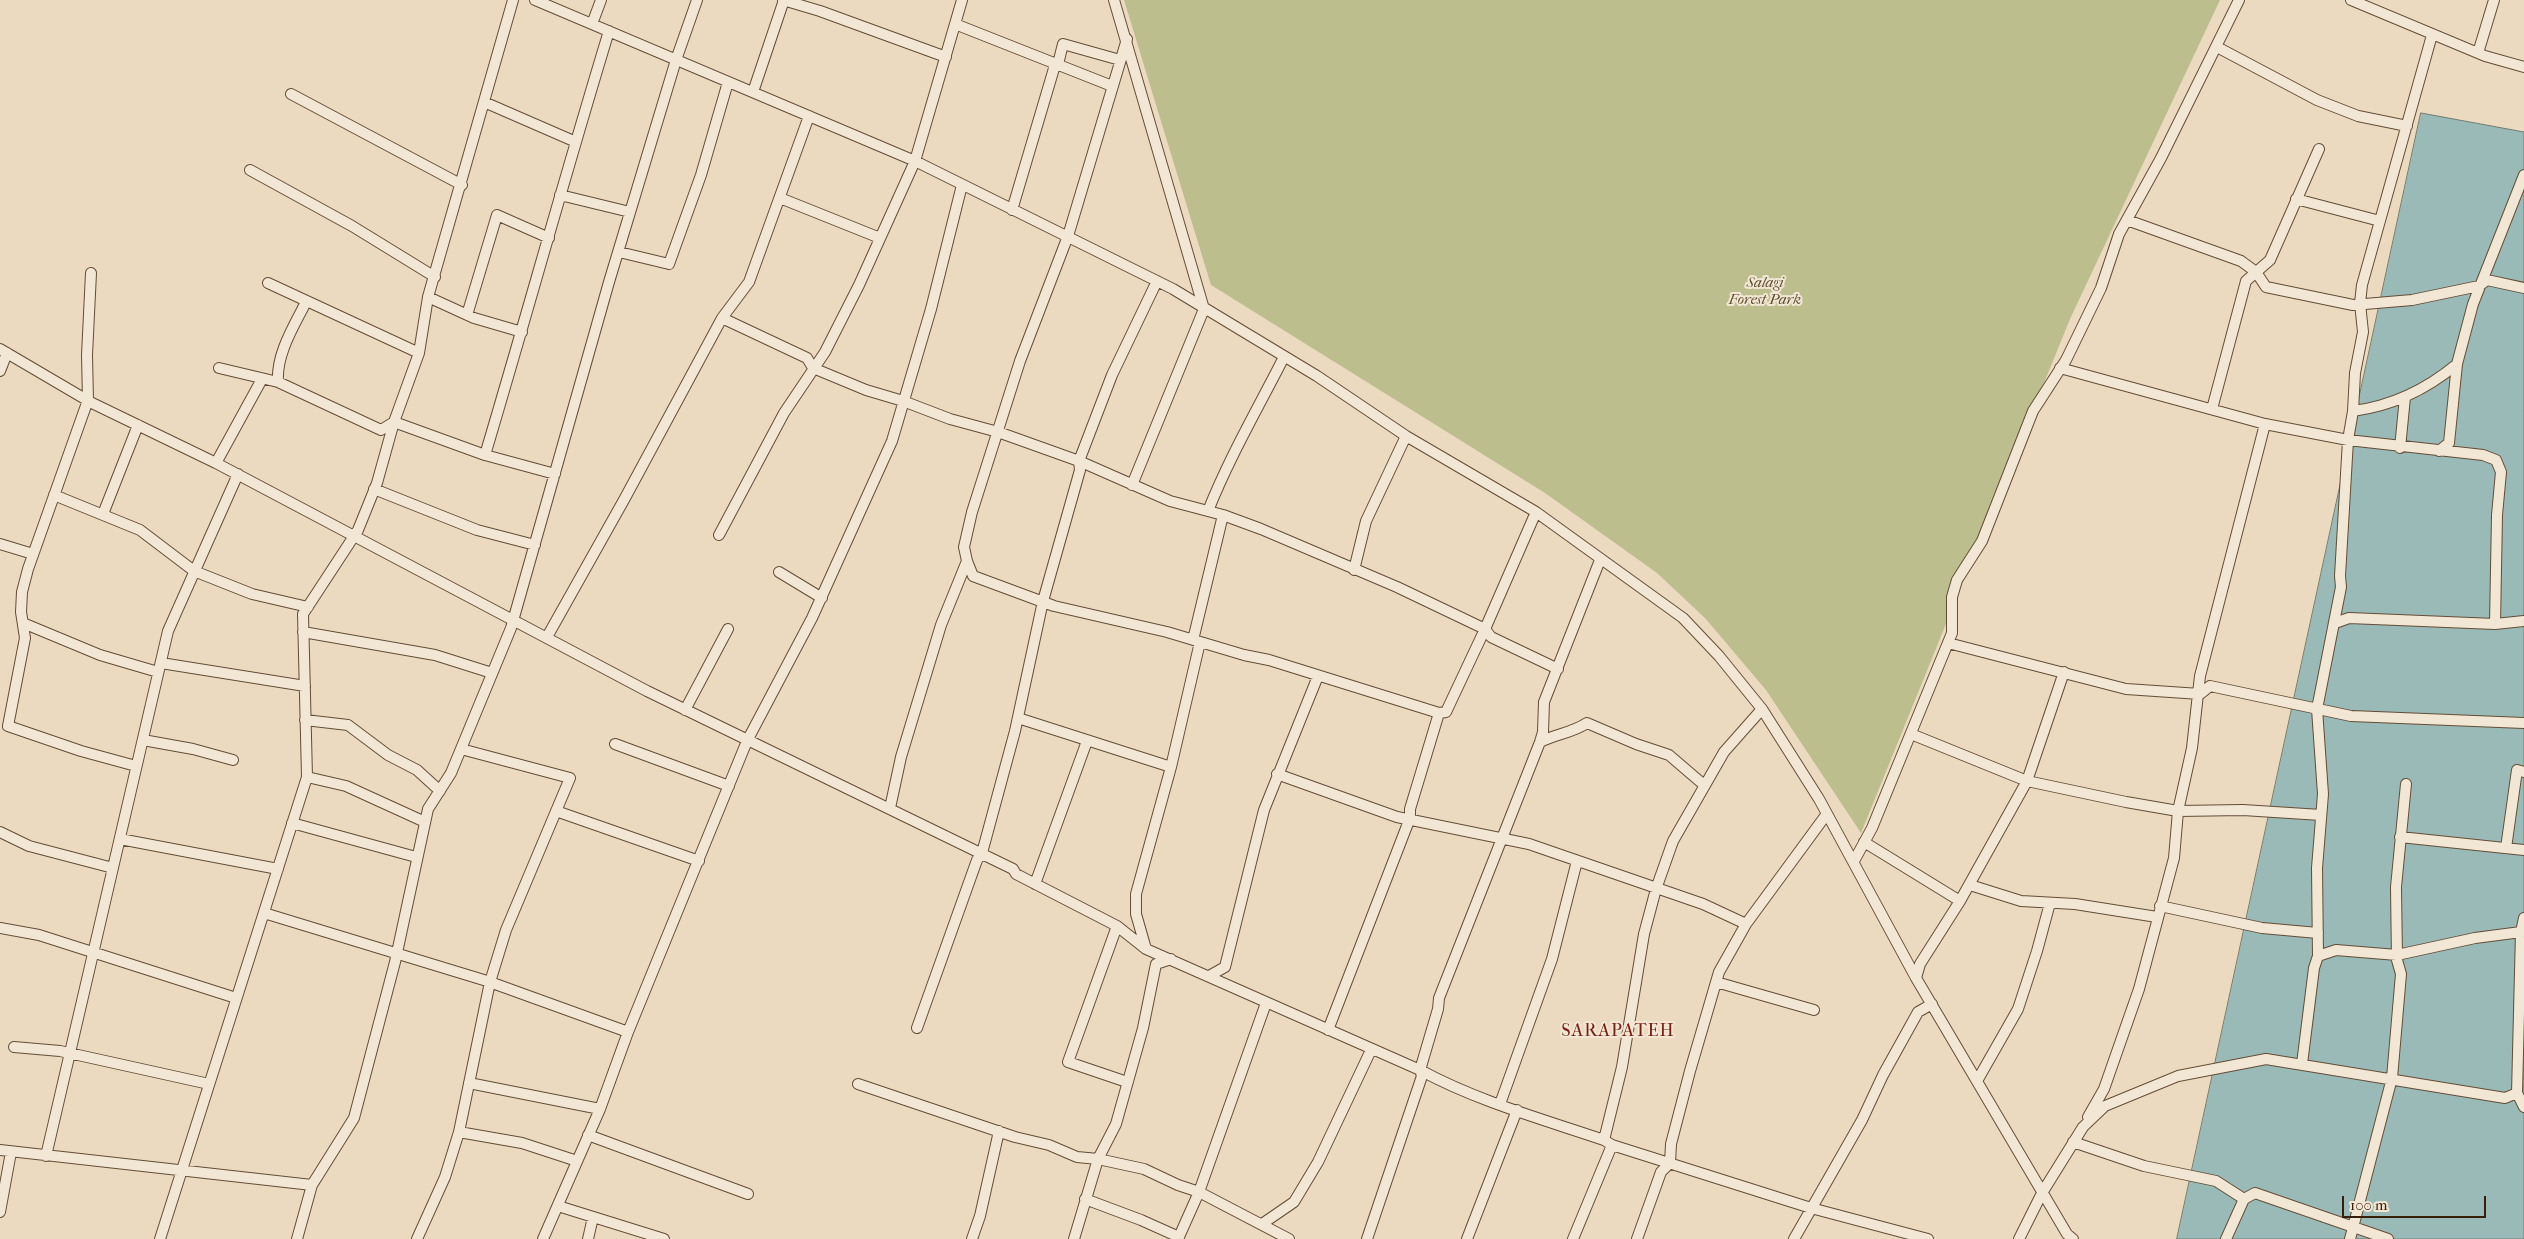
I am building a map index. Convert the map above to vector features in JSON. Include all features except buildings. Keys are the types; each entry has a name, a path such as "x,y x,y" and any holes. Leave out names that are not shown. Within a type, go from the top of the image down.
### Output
{"street":[{"path":"160,1239 307,777 303,614 354,536 374,489 389,444 394,422 419,353 428,297 462,185 513,0"},
{"path":"535,0 915,161 1157,281 1284,356 1406,436 1536,512 1600,560 1683,618 1719,656 1762,709 1819,799 1916,978 2067,1234 2072,1239"},
{"path":"592,24 600,0"},
{"path":"296,1239 312,1185 354,1118 396,953 428,809 451,773 514,619 630,212 676,60 697,0"},
{"path":"753,92 784,0 820,11 946,57"},
{"path":"718,535 779,421 825,352 859,286 915,161 962,0"},
{"path":"1114,0 1127,39 1204,309 1132,485"},
{"path":"1854,861 1911,734 1952,633 1952,597 1957,580 1982,541 2033,411 2060,368 2102,288 2120,234 2161,158 2240,0"},
{"path":"2351,0 2478,53 2524,67"},
{"path":"2478,53 2494,0"},
{"path":"955,24 1112,86"},
{"path":"486,455 609,31"},
{"path":"2302,1064 2314,968 2318,956 2317,868 2323,794 2317,709 2341,588 2341,549 2348,440 2354,411 2355,373 2363,332 2360,303 2362,285 2432,35"},
{"path":"1127,39 1068,236 1020,361 970,521 964,547 973,576 1070,610 1112,618 1197,641 1439,713 1446,712 1485,629 1536,512"},
{"path":"1012,210 1055,65 1059,60 1064,44 1120,60"},
{"path":"2217,46 2262,68 2318,100 2358,116 2407,126"},
{"path":"619,252 669,264 701,175 728,82"},
{"path":"291,94 462,185"},
{"path":"484,102 576,142"},
{"path":"547,637 626,498 722,318 749,282 809,116"},
{"path":"2212,409 2246,281 2270,260 2319,149"},
{"path":"250,170 352,226 435,277"},
{"path":"2439,451 2449,442 2456,364 2479,286 2524,176"},
{"path":"543,1239 600,1109 628,1032 747,741 822,598 892,440 929,316 962,184"},
{"path":"560,195 630,212"},
{"path":"780,198 880,238"},
{"path":"2296,199 2380,221"},
{"path":"466,315 496,215 549,238"},
{"path":"2127,220 2241,261 2256,272 2266,287 2353,305 2412,300 2479,286 2487,280 2524,288"},
{"path":"91,273 87,355 88,400 33,554 22,592 25,638 8,726 136,766"},
{"path":"917,1028 977,860 982,854 1018,718 1043,601 1080,470 1079,462 1112,375 1157,281"},
{"path":"268,283 419,353"},
{"path":"428,297 466,315 522,332"},
{"path":"278,382 277,370 288,338 306,302"},
{"path":"722,318 807,358 814,368 866,390 903,401 950,419 998,432 1079,462 1170,500 1223,515 1397,587 1485,629 1491,637 1558,669"},
{"path":"0,371 3,351 88,400 238,474 685,710 1014,869 1016,874 1117,926 1146,949 1420,1070 1442,1082 1500,1104 1670,1163 1810,1208 1928,1239"},
{"path":"1208,510 1221,478 1284,356"},
{"path":"2354,411 2376,408 2405,397 2456,364"},
{"path":"219,368 278,382 381,430 394,422"},
{"path":"2060,368 2265,424 2348,440 2400,448 2483,456 2496,460 2501,472 2497,515 2495,624"},
{"path":"216,463 262,379"},
{"path":"2400,448 2405,397"},
{"path":"394,422 486,455 555,474"},
{"path":"2019,1239 2042,1192 2083,1127 2104,1089 2140,989 2157,917 2174,858 2178,811 2192,748 2200,694 2200,676 2265,424"},
{"path":"103,514 138,425"},
{"path":"1354,570 1366,521 1406,436"},
{"path":"46,1156 168,631 238,474"},
{"path":"374,489 478,530 535,545"},
{"path":"54,495 140,530 194,571 252,594 308,607"},
{"path":"1146,949 1136,914 1136,894 1171,767 1223,515"},
{"path":"0,544 33,554"},
{"path":"1367,1239 1422,1076 1420,1070 1438,1010 1439,998 1500,839 1540,742 1543,732 1544,702 1600,560"},
{"path":"890,808 901,757 941,625 967,561"},
{"path":"780,572 822,598"},
{"path":"2335,623 2349,618 2495,624 2524,621"},
{"path":"23,622 100,655 160,667 305,686"},
{"path":"685,710 728,628"},
{"path":"303,632 435,655 492,673"},
{"path":"1948,643 2126,689 2200,694 2210,686 2351,716 2524,723"},
{"path":"1916,978 1920,964 1970,885 2027,781 2064,672"},
{"path":"1209,976 1225,967 1251,858 1277,774 1318,676"},
{"path":"1573,1239 1608,1142 1644,934 1656,888 1673,841 1704,785 1724,752 1762,709"},
{"path":"1328,1030 1410,818 1410,809 1439,713"},
{"path":"1018,718 1171,767"},
{"path":"306,720 348,725 388,755 417,770 440,791"},
{"path":"1540,742 1557,733 1574,731 1586,723 1636,744 1669,754 1704,785"},
{"path":"1911,734 2027,781 2178,811 2242,810 2320,815"},
{"path":"143,740 233,760"},
{"path":"1035,884 1087,741"},
{"path":"615,744 729,786"},
{"path":"417,1239 445,1177 459,1132 490,982 506,930 570,778 461,749"},
{"path":"2506,848 2517,770 2524,772"},
{"path":"1277,774 1397,817 1410,818 1529,844 1704,904 1746,924"},
{"path":"307,777 346,786 425,822"},
{"path":"2350,1239 2392,1078 2401,974 2397,955 2396,887 2406,784"},
{"path":"556,811 699,862"},
{"path":"1636,1239 1661,1172 1670,1163 1674,1135 1716,982 1732,946 1826,815"},
{"path":"292,823 416,857"},
{"path":"0,832 29,846 113,868"},
{"path":"2400,837 2524,850"},
{"path":"120,839 278,869"},
{"path":"1864,842 1960,901"},
{"path":"1500,1104 1552,959 1576,861"},
{"path":"1970,885 2020,901 2075,904 2157,917"},
{"path":"1977,1082 2018,1009 2050,903"},
{"path":"2160,906 2262,928 2318,933"},
{"path":"264,913 490,982 628,1032"},
{"path":"2524,918 2521,932 2517,1093 2524,1107"},
{"path":"1117,926 1068,1062 1127,1082"},
{"path":"0,928 40,935 94,951 236,998"},
{"path":"2318,956 2336,950 2397,955 2475,938 2521,932"},
{"path":"1074,1239 1098,1159 1116,1124 1143,1028 1156,964 1171,959"},
{"path":"1716,982 1814,1010"},
{"path":"1085,1199 1141,1220 1179,1238 1199,1192 1266,1003"},
{"path":"1794,1239 1862,1120 1883,1075 1918,1012 1932,1004"},
{"path":"14,1046 70,1054 209,1084"},
{"path":"1262,1224 1294,1202 1318,1162 1371,1050"},
{"path":"2083,1127 2105,1106 2178,1076 2266,1059 2392,1078 2504,1098 2517,1093"},
{"path":"469,1083 600,1109"},
{"path":"858,1084 1049,1146 1076,1157 1098,1159 1144,1169 1199,1192 1287,1238"},
{"path":"1467,1239 1517,1110"},
{"path":"972,1239 980,1216 999,1131"},
{"path":"459,1132 522,1143 577,1161"},
{"path":"588,1135 748,1194"},
{"path":"2073,1142 2144,1166 2216,1181 2244,1198"},
{"path":"0,1150 312,1185"},
{"path":"0,1212 11,1152"},
{"path":"2226,1239 2244,1198 2255,1193 2388,1239"},
{"path":"558,1206 664,1239"},
{"path":"588,1239 593,1217"}],"green space":[{"name":"Salagi Forest Park","path":"1124,0 2220,0 2070,319 1861,833 1766,690 1705,618 1657,573 1545,493 1211,285"}],"water":[{"path":"2421,113 2524,132 2524,1239 2177,1239"}],"district":[{"name":"SARAPATEH","path":"1618,1032"}]}
